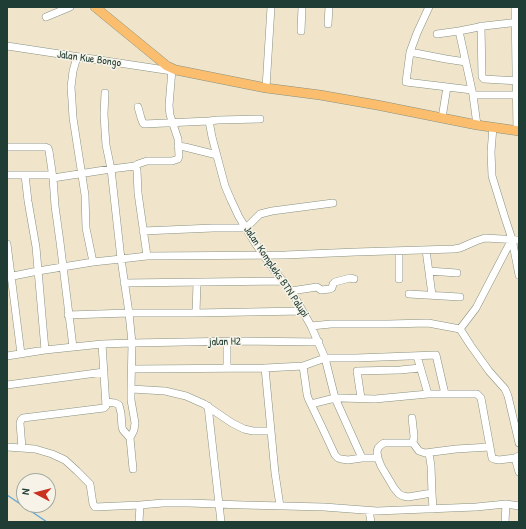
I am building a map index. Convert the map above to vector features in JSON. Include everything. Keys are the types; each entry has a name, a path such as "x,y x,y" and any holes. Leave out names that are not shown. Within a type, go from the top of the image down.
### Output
{"main road":[{"path":"95,7 172,70 266,88 320,95 477,125 518,131"}],"street":[{"path":"46,17 70,7"},
{"path":"266,88 271,7"},
{"path":"301,31 302,7"},
{"path":"328,24 329,7"},
{"path":"430,7 417,33 410,52 406,82 447,87 472,93 516,95"},
{"path":"515,7 517,22 516,95 518,131"},
{"path":"436,34 481,26 517,22"},
{"path":"481,26 482,78 517,81"},
{"path":"459,31 477,125"},
{"name":"Jalan Kue Bongo","path":"7,46 172,70"},
{"path":"410,52 466,62"},
{"path":"77,57 71,87 73,118 84,195 86,228 93,262"},
{"path":"7,175 52,176 81,174 135,166 147,161 176,160 179,156 178,139 170,115 169,106 172,70"},
{"path":"442,118 447,87"},
{"path":"106,93 104,114 106,145 111,169 132,343 131,400 135,423 134,430 130,438 133,469"},
{"path":"138,107 144,124 260,119"},
{"name":"Jalan Kompleks BTN Palupi","path":"209,121 225,186 231,200 239,217 264,256 291,291 311,326 325,358 335,398 362,458"},
{"path":"493,127 491,152 492,176 505,218 516,240 519,275"},
{"path":"178,146 217,155"},
{"path":"7,147 45,147 48,148 49,151 54,206 63,267 72,347"},
{"path":"135,166 137,170 138,193 148,256"},
{"path":"25,175 36,247 45,350"},
{"path":"143,231 246,228 260,214 333,203"},
{"path":"9,276 93,262 148,256 264,256 426,250 460,248 485,238 516,240"},
{"path":"460,329 476,308 516,240"},
{"path":"7,244 9,276 21,354"},
{"path":"399,250 399,278"},
{"path":"426,250 432,295"},
{"path":"429,271 457,273"},
{"path":"291,291 317,288 321,290 330,289 334,283 350,278 354,279"},
{"path":"124,283 283,281"},
{"path":"196,313 197,283"},
{"path":"408,294 460,297"},
{"path":"68,315 302,311"},
{"path":"311,326 331,324 428,323 460,329 489,371 505,388 519,443"},
{"path":"227,342 227,368"},
{"name":"jalan H2","path":"7,356 102,344 319,342"},
{"path":"22,448 20,423 23,418 104,408 106,406 102,344"},
{"path":"132,369 265,368 303,366 325,358 436,355 445,394"},
{"path":"417,356 428,394"},
{"path":"356,358 361,398"},
{"path":"303,366 307,394 335,455 338,458 348,460 378,458"},
{"path":"265,368 275,473 280,506"},
{"path":"357,371 420,368"},
{"path":"7,385 104,372"},
{"path":"131,389 173,393 196,400 208,406 232,423 244,429 253,431 271,431"},
{"path":"311,404 335,398 375,399 428,394 474,393 481,398 494,460 517,457 519,472"},
{"path":"106,402 119,405 123,430 130,438"},
{"path":"208,406 221,522"},
{"path":"412,418 414,436 413,443"},
{"path":"432,493 408,497 399,494 381,466 377,452 378,448 382,444 395,442 413,443 421,452 429,453 490,446"},
{"path":"7,447 42,450 67,462 90,484 94,506 140,506 177,503 339,507 369,511 476,507 506,504 519,506"},
{"path":"429,453 433,509"},
{"path":"505,522 506,504"},
{"path":"139,522 140,506"},
{"path":"369,511 371,522"}],"waterway":[{"path":"7,495 47,522"}]}
